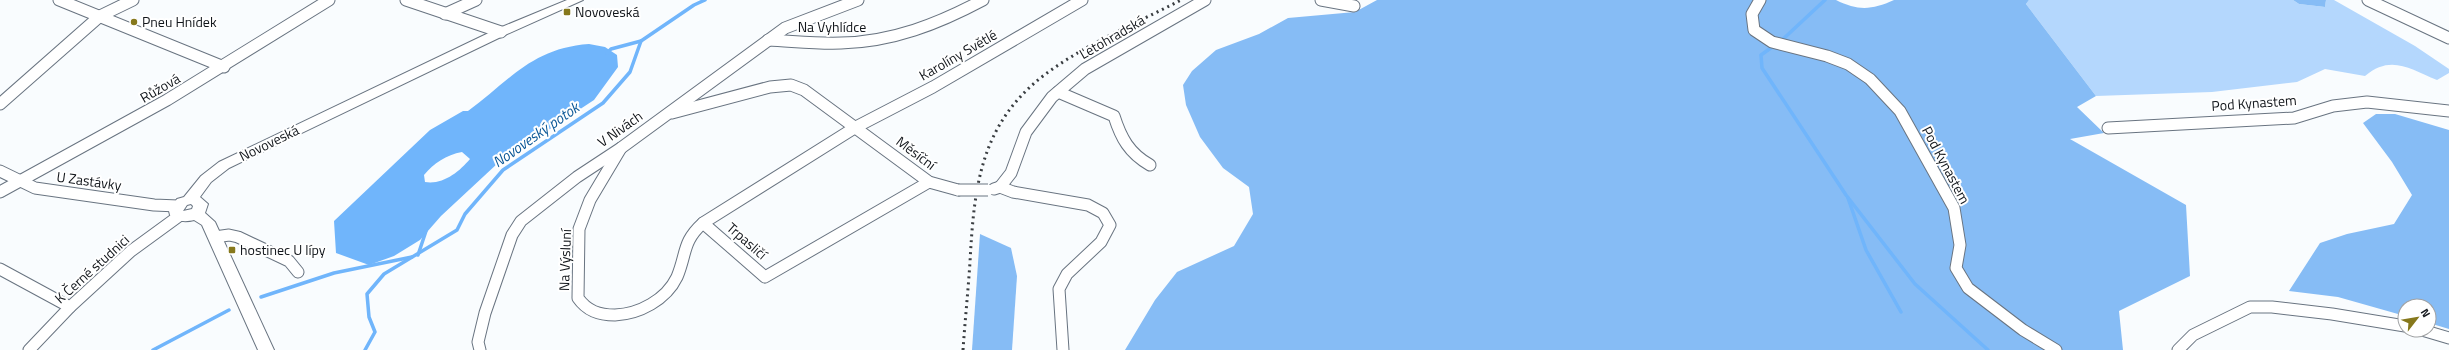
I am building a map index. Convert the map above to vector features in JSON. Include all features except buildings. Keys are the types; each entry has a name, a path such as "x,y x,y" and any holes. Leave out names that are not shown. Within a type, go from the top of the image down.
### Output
{"street":[{"path":"59,0 224,67"},
{"path":"0,104 100,16 133,0"},
{"name":"Růžová","path":"0,192 126,125 224,67 329,0"},
{"path":"406,0 501,32"},
{"path":"445,14 476,0"},
{"name":"Novoveská","path":"182,207 206,179 224,165 501,32 576,0"},
{"name":"V Nivách","path":"480,350 478,342 485,312 496,286 512,235 521,221 577,177 621,148 785,28 858,0"},
{"name":"Na Vyhlídce","path":"768,40 850,43 878,40 949,19 983,0"},
{"path":"1061,0 1077,2"},
{"name":"Letohradská","path":"1000,187 1011,173 1026,132 1058,92 1085,69 1205,0"},
{"path":"1321,0 1354,6"},
{"name":"Pod Kynastem","path":"1760,0 1752,12 1751,20 1754,30 1772,42 1827,56 1848,64 1870,78 1900,111 1954,208 1960,245 1956,268 1961,280 1968,288 2023,330 2056,350"},
{"path":"2368,0 2449,38"},
{"name":"Karolíny Světlé","path":"856,127 933,87 1077,2"},
{"name":"Měsíční","path":"666,115 770,87 790,85 804,90 929,182 958,190 988,190 1000,187"},
{"path":"1058,92 1114,116 1121,138 1129,151 1136,158 1150,165"},
{"name":"Pod Kynastem","path":"2108,128 2294,118 2333,106 2367,102 2449,111"},
{"name":"Trpasličí","path":"856,127 703,222 765,277 929,182"},
{"name":"Na Výsluní","path":"621,148 590,200 579,229 577,286 582,304 591,312 615,316 638,310 658,300 674,281 691,235 703,222"},
{"name":"U Zastávky","path":"0,171 35,188 154,205 182,207"},
{"path":"1000,187 1013,192 1088,205 1103,213 1110,225 1101,242 1067,274 1059,289 1063,350"},
{"path":"182,207 188,217 196,214 208,222 266,350"},
{"name":"K Černé studnici","path":"29,350 70,307 182,207"},
{"path":"215,237 229,235 238,237 289,261 298,272"},
{"path":"0,268 70,307"},
{"path":"2178,350 2193,335 2250,307 2272,307 2332,314 2397,325"},
{"path":"2437,334 2449,338"}],"shaded area":[{"path":"1377,0 1836,0 1851,6 1865,8 1879,6 1894,0 2029,0 2026,4 2096,96 2077,107 2104,133 2070,139 2186,205 2190,276 2119,311 2123,350 1125,350 1155,300 1177,272 1234,246 1253,214 1249,187 1223,168 1200,137 1186,105 1183,85 1192,71 1216,50 1259,34 1288,18 1355,12"},
{"path":"2029,0 2293,0 2299,4 2325,7 2326,0 2334,0 2415,46 2449,69 2449,73 2437,80 2409,68 2392,65 2374,69 2365,76 2325,69 2297,82 2212,92 2096,96 2026,4"},
{"path":"2293,0 2326,0 2325,7 2299,4"},
{"path":"2376,114 2395,114 2449,130 2449,329 2437,325 2437,298 2397,298 2397,314 2338,297 2289,291 2320,243 2347,234 2394,224 2412,195 2392,162 2363,123"},
{"path":"980,234 1011,248 1017,276 1012,350 972,350"}],"water":[{"path":"589,44 605,47 617,55 618,67 594,100 498,163 441,216 420,240 394,256 369,265 336,253 334,221 430,130 463,111 468,111 521,68 551,52","holes":["462,152 470,159 456,173 438,182 425,182 424,175 436,163 446,157"]}],"waterway":[{"name":"Novoveský potok","path":"641,41 694,5 705,0"},
{"path":"1781,41 1825,0"},
{"name":"Novoveský potok","path":"419,253 457,230 465,214 503,170 603,103 630,72 641,41"},
{"path":"607,53 611,49 641,41"},
{"path":"1775,45 1761,55 1762,68 1846,195 1915,284 1988,350"},
{"path":"1848,198 1866,250 1901,312"},
{"path":"419,253 426,231"},
{"name":"Novoveský potok","path":"365,350 375,332 369,317 367,294 384,274 419,253"},
{"path":"261,297 334,273 412,257"},
{"path":"153,350 229,310"}],"railway":[{"path":"963,350 974,209 978,184 984,160 993,137 1006,115 1022,95 1043,76 1059,65 1093,44 1181,0"}],"place":[{"name":"Novoveská","path":"567,12"},
{"name":"Pneu Hnídek","path":"134,22"},
{"name":"hostinec U lípy","path":"232,250"}]}
